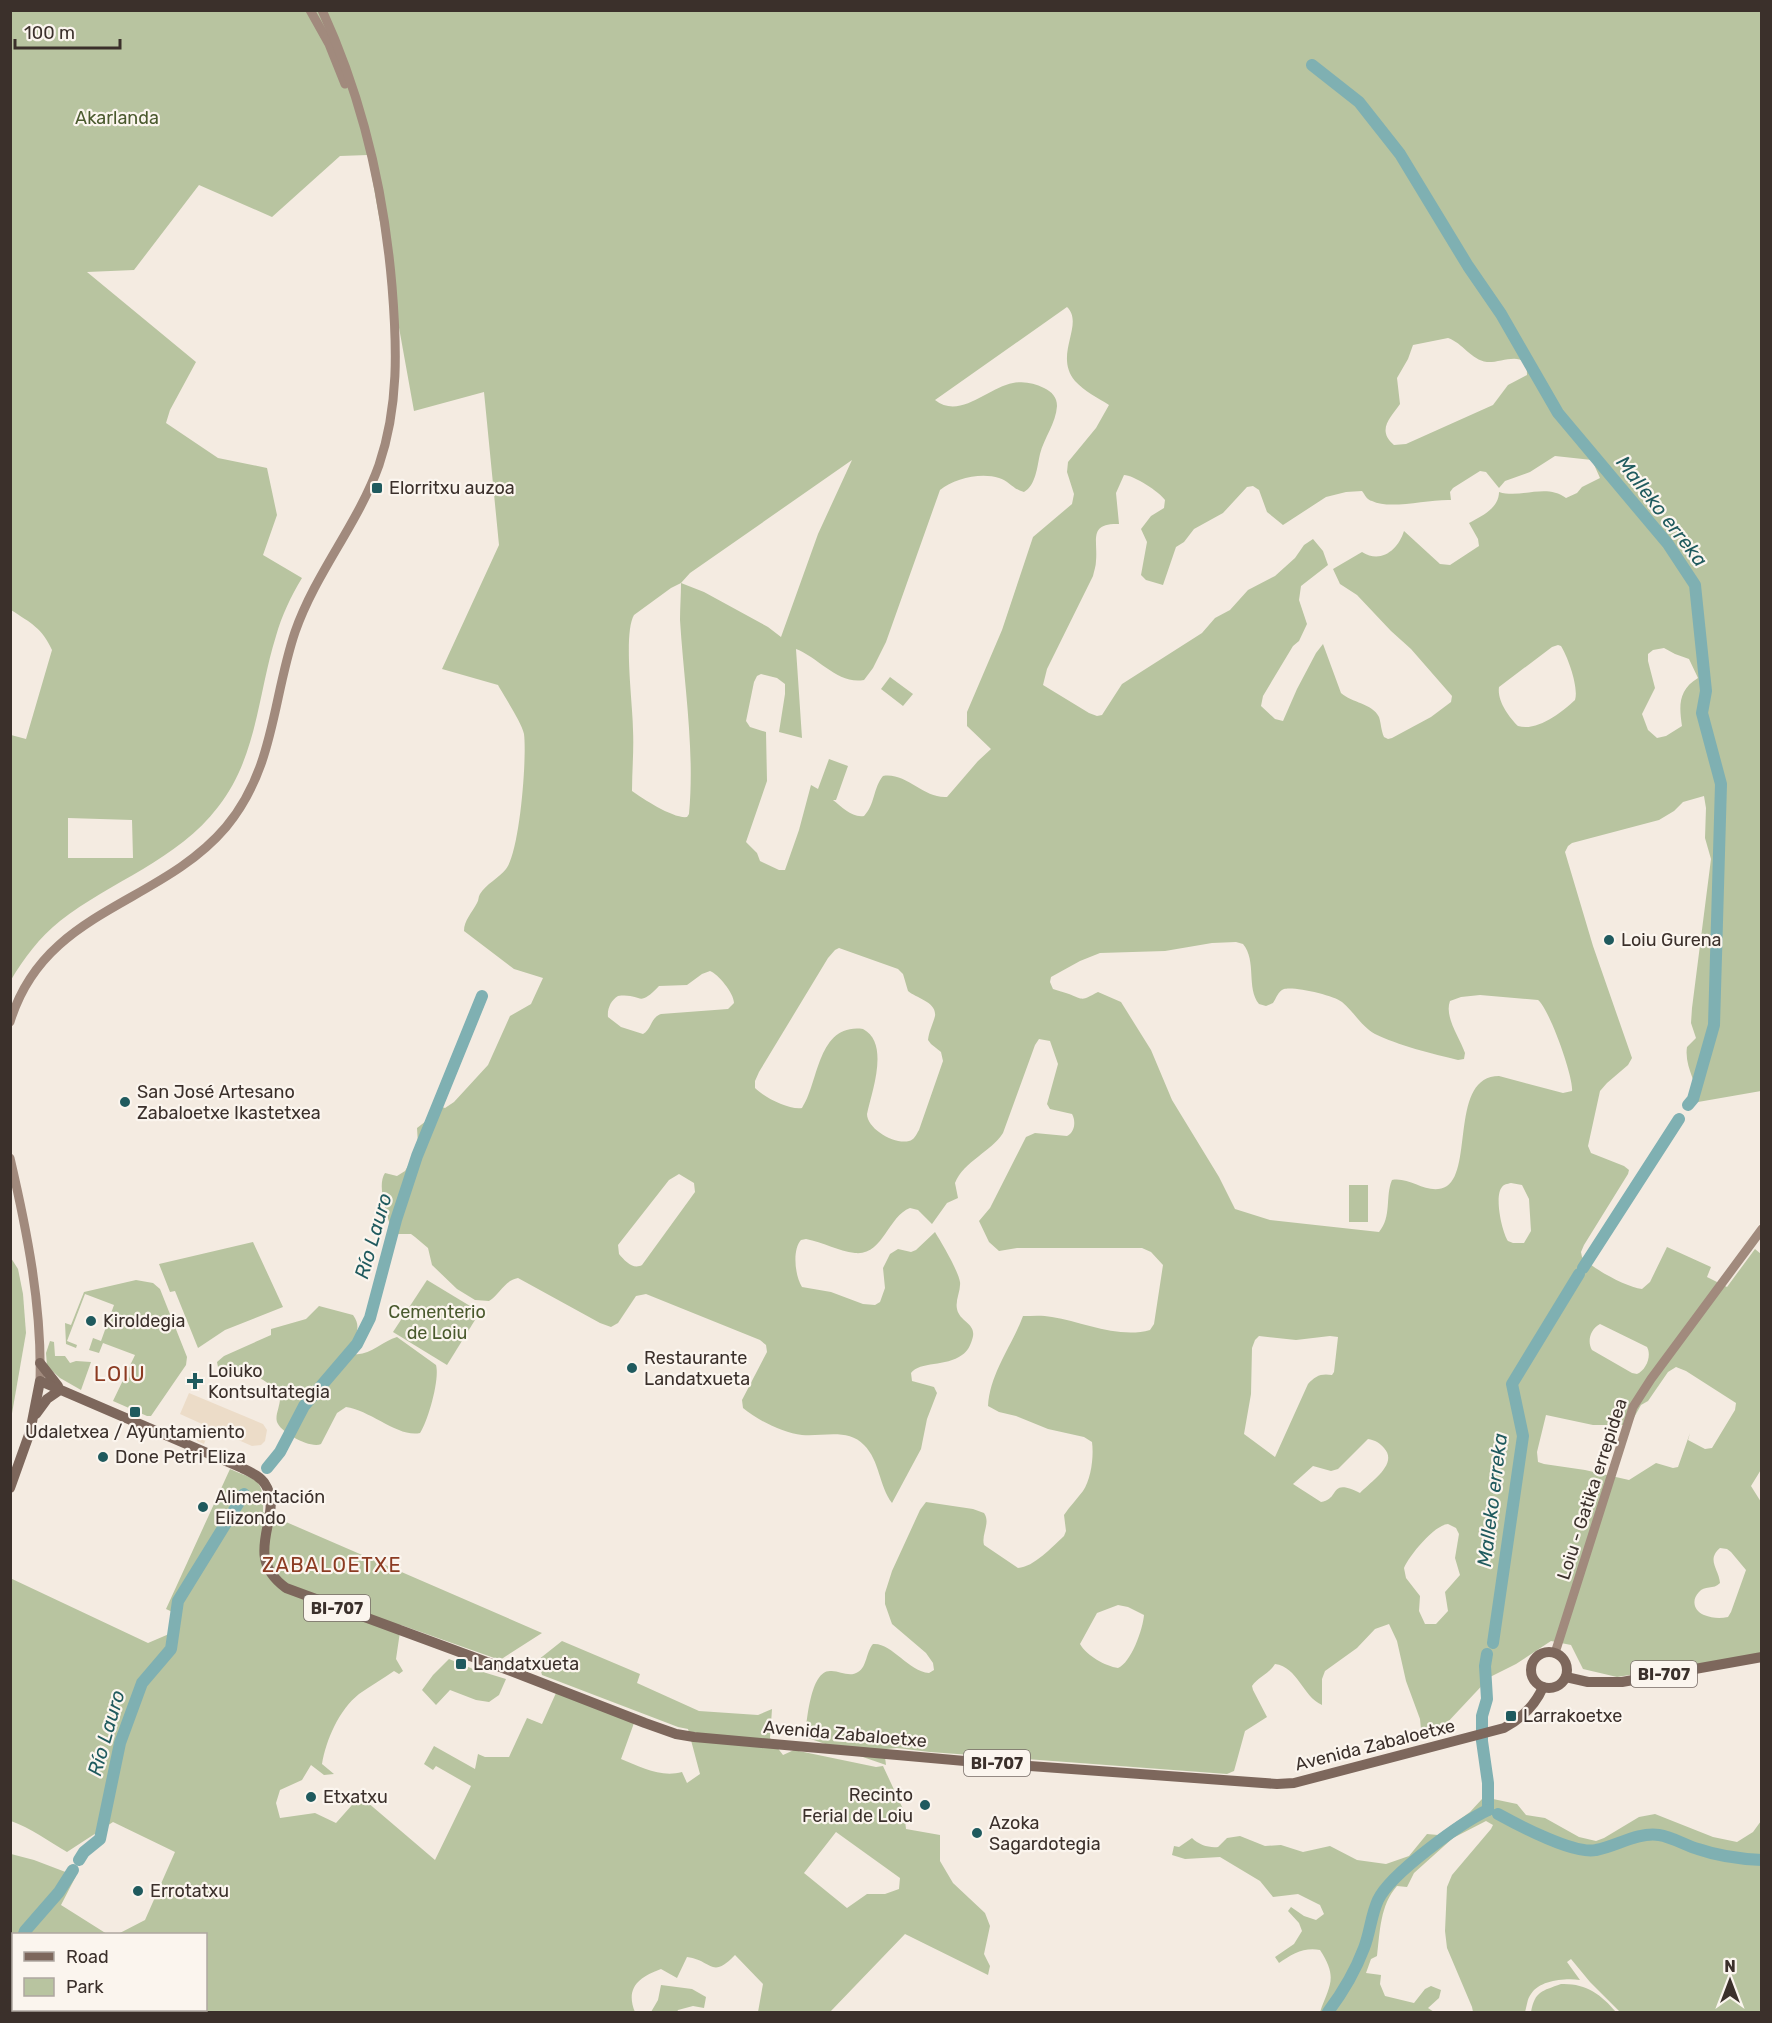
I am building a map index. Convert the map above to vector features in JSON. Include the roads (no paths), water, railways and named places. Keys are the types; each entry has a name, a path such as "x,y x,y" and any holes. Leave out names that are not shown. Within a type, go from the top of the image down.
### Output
{"main road":[{"path":"309,10 329,44 348,92 358,125 376,209 386,280 391,346 386,429"},
{"path":"10,1022 34,972 53,950 87,922 191,860 226,826 247,798 270,740 288,655 303,611 356,518 377,462 396,383 397,356 390,265 376,178 357,99 322,10"},
{"path":"10,1005 31,968 52,943 90,914 179,862 206,839 229,813 245,788 259,756 282,656 295,617 308,588 349,518 377,462"},
{"path":"10,1158 36,1293 40,1363 40,1381 33,1419 10,1488"},
{"name":"Loiu - Gatika errepidea","path":"1555,1653 1633,1407 1761,1229"},
{"path":"33,1419 47,1399 62,1390 52,1381 40,1363"},
{"name":"BI-707","path":"40,1381 62,1390"},
{"name":"Avenida Zabaloetxe","path":"62,1390 242,1468 261,1479 268,1489 269,1504 264,1544 265,1560 272,1576 286,1588 676,1734 976,1762 1277,1784 1309,1780 1504,1728 1522,1717 1535,1703 1543,1687"},
{"path":"1555,1653 1566,1662 1566,1677 1559,1685 1543,1687 1534,1680 1532,1664 1538,1655 1555,1653"},
{"name":"BI-707","path":"1566,1677 1588,1682 1622,1682 1761,1658"}],"waterway":[{"name":"Malleko erreka","path":"1312,65 1359,102 1400,154 1468,266 1501,314 1558,413 1668,544 1695,585 1706,691 1702,713 1721,784 1714,1025 1693,1099 1688,1105"},
{"name":"Río Lauro","path":"267,1468 280,1452 304,1406 357,1344 370,1318 396,1220 417,1156 482,996"},
{"name":"Malleko erreka","path":"1583,1268 1679,1119"},
{"name":"Malleko erreka","path":"1493,1643 1523,1436 1512,1384 1579,1274"},
{"name":"Río Lauro","path":"79,1860 84,1852 100,1839 120,1743 142,1683 171,1649 178,1601 244,1494"},
{"name":"Malleko erreka","path":"1487,1654 1485,1666 1487,1699 1482,1716 1482,1741 1488,1783 1488,1810"},
{"path":"1328,2012 1357,1965 1378,1900 1385,1889 1411,1863 1462,1825 1488,1810"},
{"path":"1498,1814 1547,1838 1575,1848 1596,1850 1643,1836 1659,1835 1713,1854 1762,1860"},
{"name":"Río Lauro","path":"24,1933 59,1892 73,1870"}],"place":[{"name":"Elorritxu auzoa","path":"377,488"},
{"name":"Loiu Gurena","path":"1609,940"},
{"name":"San José Artesano Zabaloetxe Ikastetxea","path":"125,1102"},
{"name":"Kiroldegia","path":"91,1321"},
{"name":"Restaurante Landatxueta","path":"632,1368"},
{"name":"Loiuko Kontsultategia","path":"195,1381"},
{"name":"Udaletxea / Ayuntamiento","path":"135,1412"},
{"name":"Done Petri Eliza","path":"103,1457"},
{"name":"Alimentación Elizondo","path":"203,1507"},
{"name":"Landatxueta","path":"461,1664"},
{"name":"Larrakoetxe","path":"1511,1716"},
{"name":"Etxatxu","path":"311,1797"},
{"name":"Recinto Ferial de Loiu","path":"925,1805"},
{"name":"Azoka Sagardotegia","path":"977,1833"},
{"name":"Errotatxu","path":"138,1891"}],"district":[{"name":"LOIU","path":"120,1374"},
{"name":"ZABALOETXE","path":"332,1565"}],"park label":[{"name":"Akarlanda","path":"117,118"},
{"name":"Cementerio de Loiu","path":"437,1322"}]}
